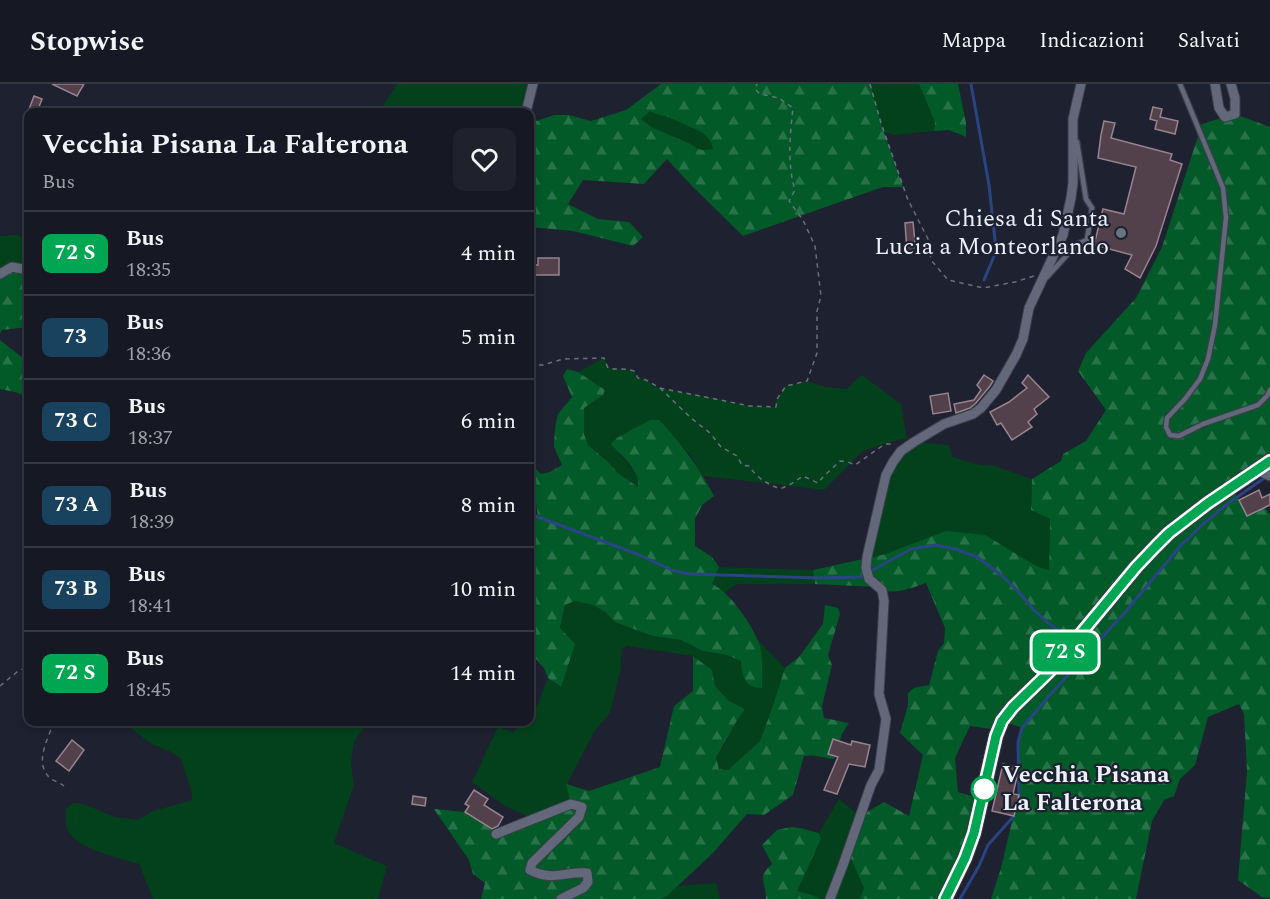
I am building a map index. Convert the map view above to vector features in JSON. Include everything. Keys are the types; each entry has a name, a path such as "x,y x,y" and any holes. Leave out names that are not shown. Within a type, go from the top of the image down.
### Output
{"main road":[{"path":"945,899 965,858 974,833 996,736 1002,721 1049,672 1136,567 1169,533 1270,461"}],"street":[{"path":"527,108 533,84"},
{"path":"830,899 871,785 879,770 886,719 879,694 884,601 882,590 869,579 866,568 886,475 901,452 944,424 973,414 981,408 996,390 1016,355 1023,339 1025,322 1038,285 1063,235 1073,183 1073,118 1081,84"},
{"path":"1215,84 1219,108 1225,117 1235,114 1235,98 1231,84"},
{"path":"0,274 12,267 24,269"},
{"path":"1257,470 1270,476"},
{"path":"496,834 571,804 582,807 579,817 532,863 530,870 554,877 576,872 587,873 588,882 583,888 561,899"}],"lane":[{"path":"1180,84 1223,188 1226,218 1215,325 1208,359 1200,379 1167,418 1166,427 1170,435 1179,436 1203,424 1258,405 1270,390"},
{"path":"1038,285 1077,244 1087,240 1092,208 1086,199 1073,118"}],"path":[{"path":"660,388 750,406 776,407 777,399 786,386 807,381 817,353 817,311 821,296 815,246 789,201 795,190 790,163 790,129 793,108 779,98 760,94 755,89 757,84"},
{"path":"870,84 908,200 928,239 931,260 948,280 983,288 1015,282 1046,272"},
{"path":"534,365 564,359 604,358 609,368 616,370 625,368 634,371 638,378 660,388 710,433 722,447 737,456 742,465 749,466 755,476 780,489 803,476 818,483 840,461 855,465 885,444 901,446 901,452"},
{"path":"0,686 24,668"},
{"path":"53,726 42,756 43,768 51,778 64,786"}],"green space":[{"path":"397,84 533,84 527,108 382,108"},
{"path":"661,84 870,84 903,187 883,187 743,236 667,159 644,184 583,180 568,204 598,219 629,222 643,237 633,246 573,231 534,227 534,118 537,121 554,115 569,115 591,121 626,110","holes":["650,111 702,133 708,138 713,149 697,148 653,128 641,119"]},
{"path":"870,84 919,84 935,122 934,131 896,135 884,132"},
{"path":"919,84 958,84 966,123 966,137 949,130 934,131 935,122"},
{"path":"650,110 673,118 702,133 708,138 713,149 702,150 653,128 641,119"},
{"path":"1235,114 1270,127 1270,459 1232,487 1247,516 1265,507 1270,513 1270,898 1262,897 1238,880 1247,771 1244,714 1239,704 1208,717 1195,765 1180,779 1174,796 1164,800 1152,821 1136,899 991,899 1019,795 1018,742 1022,728 1003,721 998,730 970,726 955,758 958,792 982,799 945,899 860,899 864,888 848,852 860,816 884,802 909,816 923,755 900,733 908,705 908,693 914,688 929,685 938,651 944,643 945,628 926,583 895,591 877,587 815,584 813,570 886,554 946,531 985,535 1038,567 1049,570 1050,519 1031,510 1032,479 1061,461 1063,454 1086,441 1106,410 1078,371 1086,353 1136,298 1162,247 1202,124"},
{"path":"17,235 24,238 24,271 0,274 0,236"},
{"path":"12,267 24,269 24,327 2,330 0,334 0,274"},
{"path":"0,340 24,359 24,395 0,389"},
{"path":"604,358 609,368 634,371 638,378 660,388 750,406 775,407 777,399 786,386 807,381 825,387 846,389 862,375 901,404 907,440 901,439 863,451 824,490 703,476 691,456 660,421 650,420 619,454 635,473 638,487 618,473 588,445 584,434 583,407 605,390 578,372"},
{"path":"567,369 578,372 605,390 603,395 584,408 584,434 588,445 618,473 638,487 638,480 633,469 611,444 617,438 650,420 659,420 683,447 702,475 714,496 702,505 695,519 695,546 712,557 719,567 712,584 734,602 757,638 762,656 762,688 751,686 745,680 741,661 727,655 703,651 681,640 653,636 628,627 615,622 593,605 575,601 565,605 560,628 575,644 561,687 548,678 544,668 534,658 534,516 538,517 534,502 534,467 541,474 562,465 554,447 555,427 558,414 572,397 563,376"},
{"path":"914,442 949,445 953,457 975,464 995,466 1032,479 1031,510 1050,519 1049,571 1038,567 886,554 867,557 886,475"},
{"path":"719,567 813,570 815,584 737,584 724,593 712,584"},
{"path":"575,601 593,605 615,622 653,636 681,640 703,651 727,655 742,661 760,646 755,637 785,668 760,741 728,770 719,769 716,757 725,744 734,723 745,709 729,701 715,686 712,670 693,656 627,646 622,649 620,672 610,713 594,732 567,784 571,804 533,819 505,806 472,782 498,727 513,732 519,726 534,726 534,710 548,678 560,687 560,629 565,605"},
{"path":"825,605 838,608 840,614 828,655 832,665 822,706 824,718 849,723 842,734 834,759 804,756 793,795 764,815 747,814 713,853 662,899 481,899 485,883 473,874 469,860 434,809 465,812 494,831 571,804 566,784 589,791 660,767 674,706 693,691 693,656 712,670 715,686 729,701 745,709 716,757 719,769 728,770 760,741 785,668 799,657 823,624"},
{"path":"128,726 365,726 354,742 351,763 354,785 334,843 387,866 378,899 153,899 139,864 88,847 71,835 66,824 66,809 73,803 84,804 115,817 138,820 153,811 192,800 192,793 181,759 152,744"},
{"path":"839,799 860,816 848,852 864,888 860,899 821,899 796,891 821,840 819,833"},
{"path":"791,827 819,833 821,839 797,891 821,899 766,899 763,877 772,864 762,845 777,830"},
{"path":"716,883 720,899 662,899 678,886"}],"building":[{"path":"52,84 84,84 77,96"},
{"path":"34,96 42,99 39,108 30,108"},
{"path":"1153,107 1162,109 1160,117 1178,121 1175,134 1155,129 1157,121 1150,119"},
{"path":"1104,121 1115,123 1111,138 1172,154 1170,160 1182,164 1156,246 1140,278 1125,269 1132,255 1094,245 1103,209 1124,214 1136,167 1098,158"},
{"path":"913,222 916,252 907,252 905,223"},
{"path":"538,258 559,258 559,275 534,275 534,265 538,265"},
{"path":"984,375 993,381 990,386 970,408 956,413 954,404 974,400 981,390 977,385"},
{"path":"1028,375 1049,397 1034,409 1037,414 1028,422 1032,427 1012,440 1001,423 997,425 990,412 1009,402 1027,388 1022,383"},
{"path":"948,393 951,411 933,414 930,396"},
{"path":"1259,490 1262,498 1270,494 1270,505 1247,516 1239,500"},
{"path":"833,739 851,745 852,741 870,745 865,767 849,764 837,794 824,790 838,757 828,754"},
{"path":"72,740 84,750 69,771 56,761"},
{"path":"1003,764 1019,768 1013,794 1019,795 1014,816 992,811"},
{"path":"474,790 488,799 484,805 503,817 498,826 492,829 465,812 469,806 465,804"},
{"path":"413,796 426,798 425,806 412,804"}],"waterway":[{"path":"971,84 989,185 995,240 995,254 984,280"},
{"path":"1017,803 1019,795 1018,742 1022,728 1127,610 1181,545 1226,505 1267,476"},
{"path":"534,515 637,554 674,571 690,574 860,577 911,549 936,545 955,549 977,557 1000,574 1048,623 1071,639"},
{"path":"1080,644 1091,651"},
{"path":"960,899 988,845 1013,817 1014,812"}],"bus line":[{"path":"945,899 965,858 974,833 996,736 1002,721 1049,672 1136,567 1169,533 1270,461"}],"place":[{"name":"Chiesa di Santa Lucia a Monteorlando","path":"1121,233"},
{"name":"Vecchia Pisana La Falterona","path":"984,789"}]}
